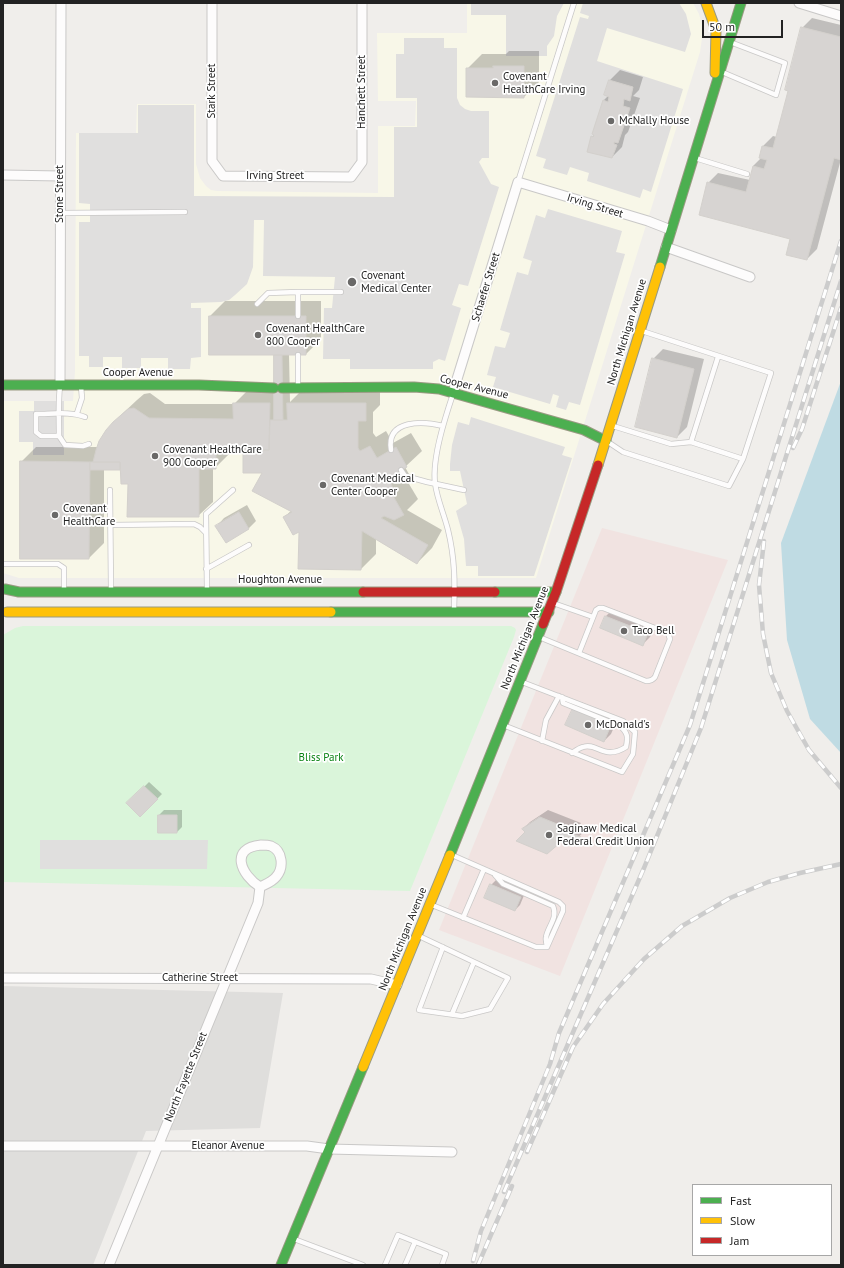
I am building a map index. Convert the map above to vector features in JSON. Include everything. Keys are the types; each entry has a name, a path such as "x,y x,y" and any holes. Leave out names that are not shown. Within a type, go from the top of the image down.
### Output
{"street":[{"name":"Stone Street","path":"60,385 61,3"},
{"name":"Stark Street","path":"212,3 212,161 223,176"},
{"name":"Hanchett Street","path":"351,177 362,162 362,3"},
{"path":"706,3 716,30 715,90"},
{"name":"North Michigan Avenue","path":"281,1265 418,935 556,592 611,426 742,3"},
{"path":"799,3 841,16"},
{"path":"3,175 60,176"},
{"name":"Irving Street","path":"223,176 351,177"},
{"name":"Irving Street","path":"518,182 671,230"},
{"name":"Schaefer Street","path":"453,392 518,182"},
{"path":"666,248 750,277"},
{"name":"Cooper Avenue","path":"3,385 278,388 414,387 439,389 584,430 606,441"},
{"path":"4,588 9,596 7,608 454,611 550,607"},
{"name":"Houghton Avenue","path":"4,588 19,592 556,592"},
{"path":"254,846 270,846 276,849 280,854 282,861 281,870 271,882 260,887 252,882 242,868 242,855 254,846"},
{"name":"North Fayette Street","path":"109,1265 258,903 260,887"},
{"name":"Catherine Street","path":"3,978 371,979 397,985"},
{"name":"Eleanor Avenue","path":"3,1146 307,1146 329,1149 452,1152"}],"lane":[{"path":"518,182 574,3"},
{"path":"720,71 776,95 785,62 729,42"},
{"path":"694,158 747,174"},
{"path":"60,212 185,212"},
{"path":"257,304 268,292 341,292"},
{"path":"298,292 298,316"},
{"path":"606,441 623,452 729,486 743,459 771,373 640,331"},
{"path":"298,355 298,388"},
{"path":"692,442 718,357"},
{"path":"60,385 58,398 59,436 66,445 83,446 89,444"},
{"path":"77,413 82,398 81,385"},
{"path":"453,392 443,426 437,455 435,483 455,565 454,611"},
{"path":"59,436 41,436 36,432 36,414 77,413 85,417"},
{"path":"390,450 392,437 396,431 403,426 414,423 431,423 443,426"},
{"path":"611,426 671,444 692,442 743,459"},
{"path":"401,470 405,476 464,490"},
{"path":"110,490 111,592"},
{"path":"207,592 206,514 233,490"},
{"path":"110,525 194,524 206,533"},
{"path":"206,569 249,545"},
{"path":"3,564 58,564 64,568 64,592"},
{"path":"550,607 593,617"},
{"path":"538,637 579,654 646,681 655,677 670,639 668,633 603,608 599,608 596,610 579,654"},
{"path":"503,725 622,772 633,754 635,732 623,721 521,681"},
{"path":"542,741 546,720 560,697"},
{"path":"560,697 563,703 620,726 628,736 626,747 619,751 610,753 588,746 583,746 572,753"},
{"path":"450,855 559,902 563,906 563,911 547,947"},
{"path":"464,918 484,869"},
{"path":"493,873 503,884 553,906 555,917 545,939 547,947"},
{"path":"430,904 536,947 547,947"},
{"path":"418,935 508,978 490,1009 462,1016 419,1010 443,947"},
{"path":"452,1014 474,962"},
{"path":"384,1265 398,1235 446,1254 442,1265"},
{"path":"292,1238 363,1265"},
{"path":"405,1265 415,1242"}],"shaded area":[{"name":"Covenant Medical Center","path":"467,3 693,3 699,14 702,25 700,52 536,578 19,578 3,573 3,401 73,401 75,371 76,133 136,133 137,104 196,104 196,164 200,178 211,190 378,193 378,126 415,126 416,101 378,101 377,33 467,33"},
{"path":"471,3 564,3 557,16 554,36 547,46 547,56 506,56 506,15 471,15"},
{"path":"583,3 679,3 686,14 691,34 685,52 607,28 597,61 683,89 651,192 643,189 640,198 587,181 589,173 570,167 567,175 543,168 546,159 536,156 580,17 588,19 589,16 580,13"},
{"path":"404,38 444,38 444,48 457,48 457,98 460,105 465,109 471,111 489,111 489,158 482,158 479,162 491,184 499,187 468,286 459,284 452,305 461,308 445,361 439,359 433,362 433,369 350,369 350,359 323,359 324,308 332,308 335,277 263,276 264,220 254,220 253,267 247,284 229,300 221,302 191,303 191,308 201,308 201,357 191,358 190,369 168,369 168,358 141,358 141,368 122,368 122,357 103,357 103,367 89,367 89,356 79,356 79,222 90,222 90,204 79,203 79,133 138,133 138,105 194,105 194,196 394,197 394,127 417,127 417,98 396,98 396,54 404,54"},
{"path":"548,209 622,231 616,252 625,254 580,405 569,402 566,410 556,407 559,396 553,394 550,404 493,387 496,377 487,375 495,346 505,348 510,333 500,330 517,272 528,275 532,261 523,258 536,215 545,218"},
{"path":"34,401 64,401 64,455 33,455 33,442 19,442 19,411 34,411"},
{"path":"471,417 565,447 562,455 572,458 534,576 478,576 478,566 466,566 464,539 456,511 467,504 460,471 450,471 450,464 452,445 458,422 469,425"},
{"path":"602,528 728,560 560,976 439,930"},
{"path":"40,840 208,840 207,869 40,869"},
{"path":"3,986 283,993 260,1128 146,1131 93,1265 3,1265"}],"green space":[{"name":"Bliss Park","path":"23,626 511,626 516,630 410,891 3,882 3,635 15,628"}],"water":[{"path":"841,381 841,753 810,719 787,640 781,543"}],"building":[{"path":"801,27 841,37 841,160 834,158 807,260 786,255 790,239 699,215 707,182 746,192 753,166 764,169 767,160 759,158 762,146 773,148 788,91 785,90"},
{"name":"Covenant HealthCare Irving","path":"493,66 524,66 524,98 466,97 466,68 493,68"},
{"name":"McNally House","path":"609,80 633,87 630,101 624,99 623,106 630,108 618,143 614,142 614,144 617,145 612,158 587,152 591,136 593,137 594,135 592,134 603,100 608,102 609,97 604,95"},
{"name":"Covenant HealthCare 800 Cooper","path":"209,316 306,316 306,355 209,355"},
{"path":"274,355 282,355 283,420 274,420"},
{"path":"652,358 694,369 677,438 635,427"},
{"name":"Covenant HealthCare 900 Cooper","path":"233,403 270,403 269,450 216,449 216,469 199,469 199,517 127,517 128,484 121,484 120,462 93,462 99,441 113,422 128,409 134,408 149,418 233,419"},
{"name":"Covenant Medical Center Cooper","path":"287,403 366,403 366,421 358,421 358,448 360,451 370,446 377,458 396,447 407,467 388,478 395,492 392,494 404,515 394,520 384,516 381,518 428,545 417,564 362,531 361,570 298,569 299,532 293,535 283,517 292,512 252,491 262,473 243,473 243,450 269,450 270,420 287,420"},
{"name":"Covenant HealthCare","path":"20,461 90,462 89,559 20,559"},
{"path":"90,462 120,462 120,470 90,470"},
{"path":"239,512 249,529 226,543 215,526"},
{"name":"Taco Bell","path":"605,616 648,633 643,646 600,628"},
{"name":"McDonald's","path":"573,708 611,725 604,742 565,725"},
{"path":"144,786 158,799 140,817 126,803"},
{"path":"158,815 177,815 177,833 158,833"},
{"name":"Saginaw Medical Federal Credit Union","path":"540,817 574,831 572,834 581,837 571,846 561,842 547,854 516,841 525,832 522,829"},
{"path":"490,884 521,897 515,911 484,898"}],"railway":[{"path":"473,1261 481,1231 550,1064 559,1033 690,725 841,241"},
{"path":"504,1192 644,868 701,728 841,281"},
{"path":"793,448 802,429 841,308"},
{"path":"764,541 759,585 763,634 771,673 787,711 809,750 841,788"},
{"path":"527,1152 573,1047 603,1004 644,959 682,926 730,898 768,882 841,864"},
{"path":"478,1265 512,1186"}],"traffic: fast":[{"path":"660,267 741,3"},
{"path":"3,385 199,385 274,388"},
{"path":"282,388 414,387 439,389 584,430 606,441"},
{"path":"5,589 19,592 363,592"},
{"path":"495,592 556,592"},
{"path":"331,612 549,612"},
{"path":"450,855 543,624"},
{"path":"281,1265 363,1067"}],"traffic: slow":[{"path":"706,3 716,30 715,73"},
{"path":"598,465 660,267"},
{"path":"7,612 331,612"},
{"path":"363,1067 450,855"}],"traffic: jam":[{"path":"543,624 556,592 598,465"},
{"path":"363,592 495,592"}],"place":[{"name":"Covenant HealthCare Irving","path":"495,83"},
{"name":"McNally House","path":"611,121"},
{"name":"Covenant Medical Center","path":"352,282"},
{"name":"Covenant HealthCare 800 Cooper","path":"258,335"},
{"name":"Covenant HealthCare 900 Cooper","path":"155,456"},
{"name":"Covenant Medical Center Cooper","path":"323,485"},
{"name":"Covenant HealthCare","path":"55,515"},
{"name":"Taco Bell","path":"624,631"},
{"name":"McDonald's","path":"588,725"},
{"name":"Saginaw Medical Federal Credit Union","path":"549,835"}]}
